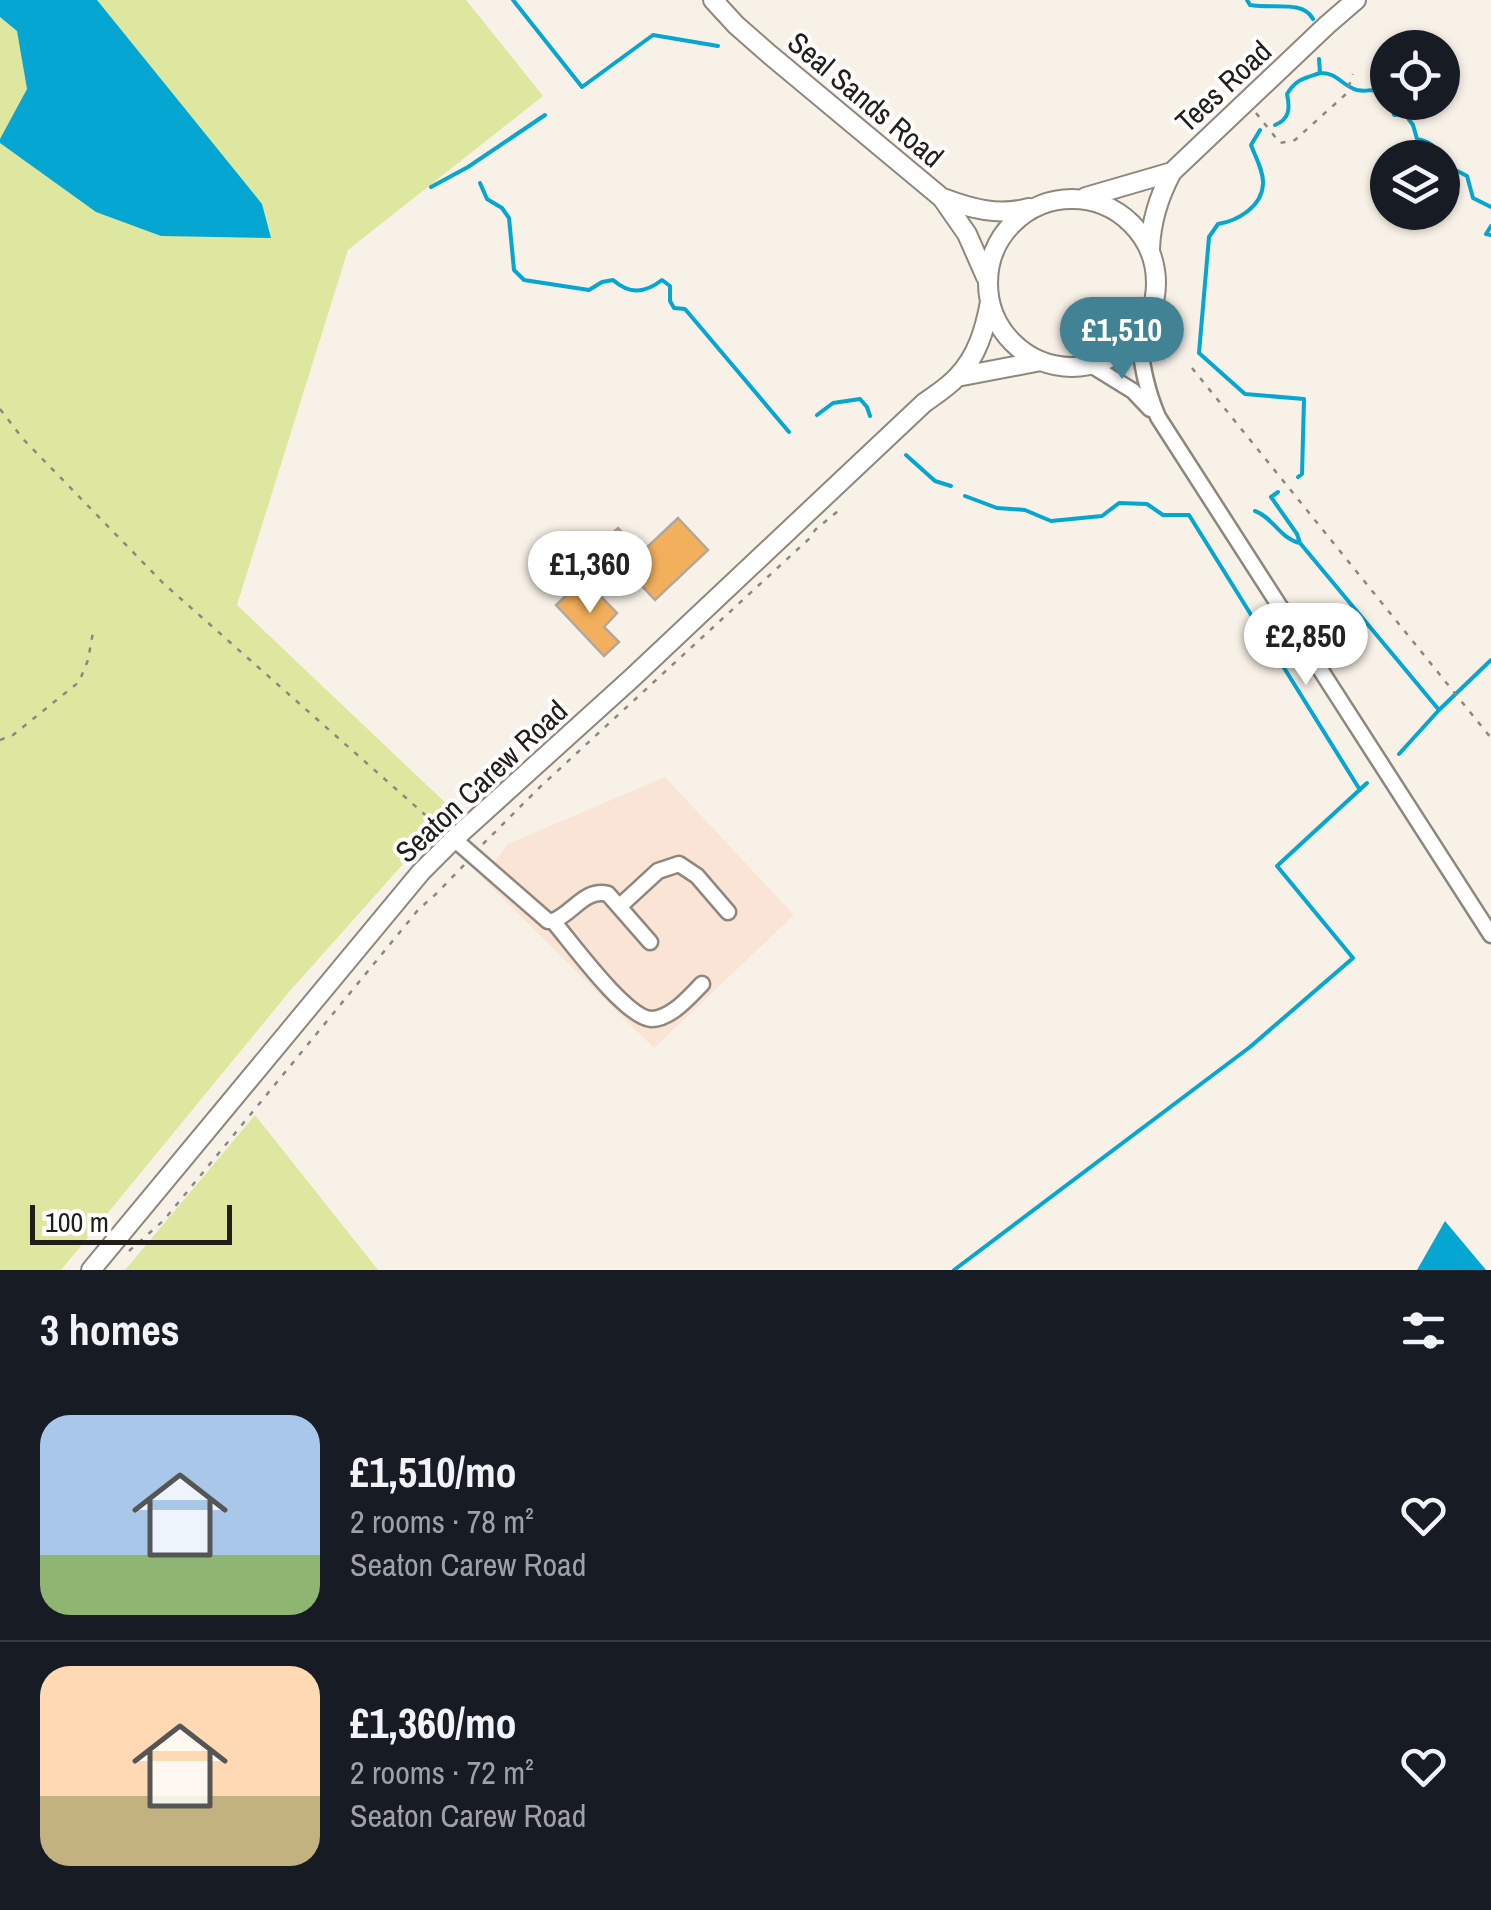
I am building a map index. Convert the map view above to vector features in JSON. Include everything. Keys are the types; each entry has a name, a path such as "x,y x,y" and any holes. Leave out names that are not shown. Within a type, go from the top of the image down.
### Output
{"main road":[{"name":"Seal Sands Road","path":"713,0 769,54 942,198 967,234 988,282"},
{"name":"Tees Road","path":"1150,250 1150,231 1160,195 1172,172 1356,0"},
{"name":"Tees Road","path":"1081,199 1172,172"},
{"name":"Seal Sands Road","path":"942,198 988,211 1010,213 1035,207"},
{"path":"1081,199 1098,202 1129,220 1150,250 1156,294 1147,322 1126,348 1109,359 1091,365 1058,366 1042,361 1024,352 997,321 988,282 994,252 1010,226 1035,207 1081,199"},
{"name":"Seaton Carew Road","path":"90,1270 422,872 924,403 957,377 977,349 990,302"},
{"name":"Seaton Carew Road","path":"957,377 1042,361"}],"street":[{"path":"1139,334 1146,389 1158,417 1491,935"},
{"path":"1091,365 1134,391 1158,417"},
{"path":"454,839 548,921 560,919 594,892 608,894 650,942"},
{"path":"620,906 658,871 679,864 696,876 728,912"},
{"path":"554,921 614,994 638,1014 652,1019 671,1012 702,984"}],"path":[{"path":"1244,104 1258,114 1280,142 1295,140 1346,94 1353,74"},
{"path":"1192,368 1491,738"},
{"path":"0,409 23,439 163,583 454,839"},
{"path":"482,845 838,511 824,496"},
{"path":"0,740 79,682 88,660 92,632"},
{"path":"122,1258 164,1220 418,910 465,863"}],"shaded area":[{"path":"665,777 794,915 654,1048 482,878 508,844"}],"green space":[{"path":"0,0 466,0 543,96 348,250 237,605 452,809 289,992 61,1270 0,1270"},
{"path":"255,1115 378,1270 125,1270"}],"water":[{"path":"0,0 97,0 262,204 271,238 161,236 96,212 0,143 27,89 17,31 0,17"},
{"path":"1445,1221 1486,1270 1417,1270"}],"building":[{"path":"678,518 708,550 655,600 602,543 618,528 641,553"},
{"path":"584,579 617,613 604,627 619,642 604,656 556,605"}],"waterway":[{"path":"513,0 582,87 653,35 718,46"},
{"path":"1247,0 1250,5 1302,9 1313,19"},
{"path":"1275,125 1286,116 1290,89 1320,73 1319,59"},
{"path":"1320,73 1357,90 1370,90"},
{"path":"431,187 545,115"},
{"path":"1409,120 1421,140"},
{"path":"1260,130 1251,145 1261,169 1262,192 1253,206 1233,220 1218,224 1209,237 1199,353 1245,394 1304,399 1302,474 1298,477"},
{"path":"1460,172 1467,176 1473,198 1491,207"},
{"path":"480,183 487,199 509,218 514,270 524,280 589,290 613,280 638,290 662,280 670,286 674,308 685,309 789,432"},
{"path":"1491,226 1486,234 1491,235"},
{"path":"817,415 833,403 860,399 870,416"},
{"path":"906,455 935,481 951,486"},
{"path":"1255,511 1300,543 1271,497 1278,492"},
{"path":"965,496 997,508 1025,510 1051,521 1102,516 1119,503 1147,504 1163,515 1189,515 1360,790"},
{"path":"1300,543 1439,710"},
{"path":"1399,754 1491,660"},
{"path":"954,1270 1250,1047 1353,958 1277,866 1367,783"}]}
